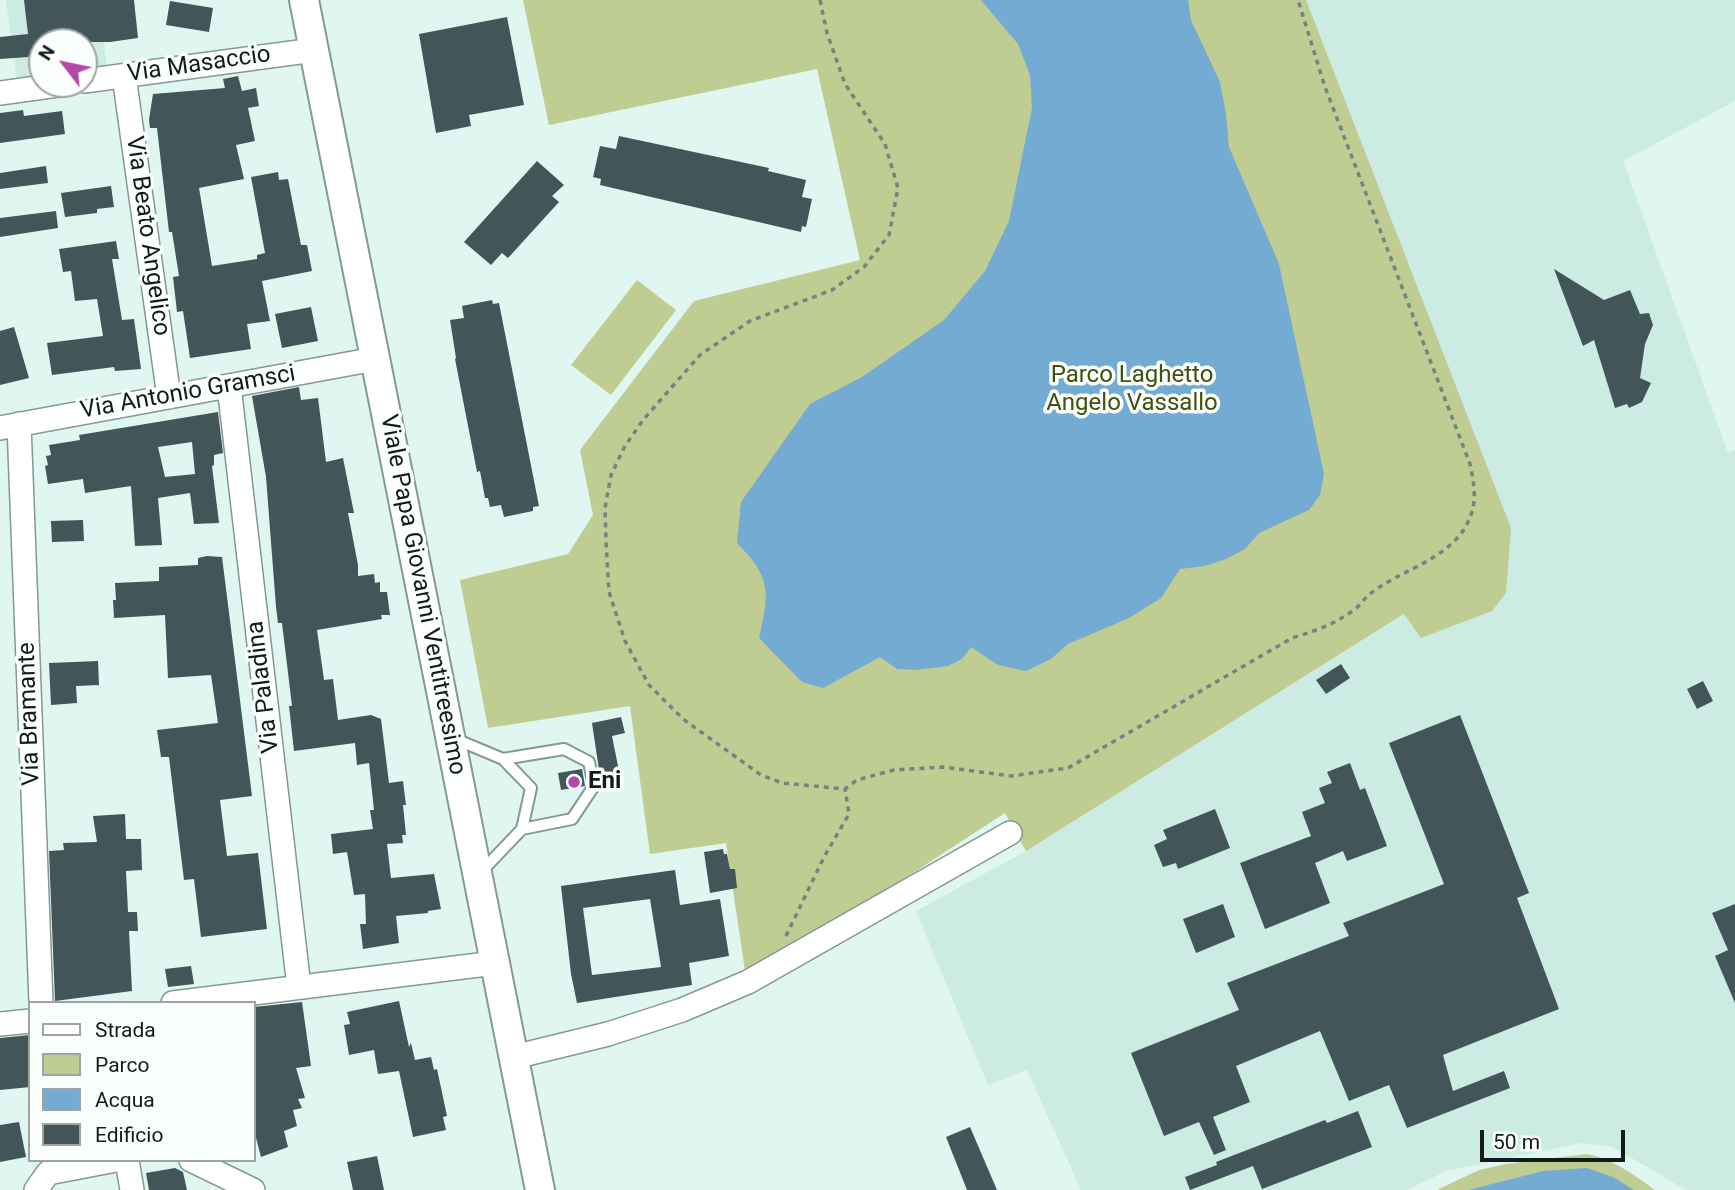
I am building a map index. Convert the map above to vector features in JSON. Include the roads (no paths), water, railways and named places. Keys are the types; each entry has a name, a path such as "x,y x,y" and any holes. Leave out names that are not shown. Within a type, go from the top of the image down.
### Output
{"street":[{"name":"Viale Papa Giovanni Ventitreesimo","path":"304,0 540,1190"},
{"name":"Via Masaccio","path":"98,79 314,50"},
{"name":"Via Beato Angelico","path":"124,76 169,397"},
{"path":"0,93 28,89"},
{"name":"Via Antonio Gramsci","path":"9,426 375,359"},
{"name":"Via Paladina","path":"229,386 299,987"},
{"name":"Via Bramante","path":"9,426 36,849 41,1001"},
{"path":"514,1058 608,1034 682,1010 748,982 1010,833"},
{"path":"189,1001 495,963"},
{"path":"0,1024 28,1020"},
{"path":"36,1190 48,1173 61,1165 94,1162"},
{"path":"127,1162 132,1190"},
{"path":"195,1162 253,1190"}],"lane":[{"path":"450,737 503,759 531,788 522,829 478,876"},
{"path":"503,759 564,749 589,762 594,786 572,819 522,829"}],"water":[{"path":"981,0 1188,0 1191,20 1220,82 1229,147 1279,264 1324,474 1320,495 1309,510 1259,533 1245,549 1205,566 1180,569 1161,598 1129,618 1068,644 1051,659 1026,671 998,665 971,647 962,659 948,666 915,670 897,669 880,657 823,688 802,682 759,638 765,609 765,586 756,566 737,543 741,502 810,404 862,377 944,320 985,271 1009,221 1032,108 1030,75 1018,44"},
{"path":"1587,1168 1613,1177 1634,1190 1468,1190 1543,1171"}],"place":[{"name":"Eni","path":"574,782"}],"park label":[{"name":"Parco Laghetto Angelo Vassallo","path":"1132,390"}]}
